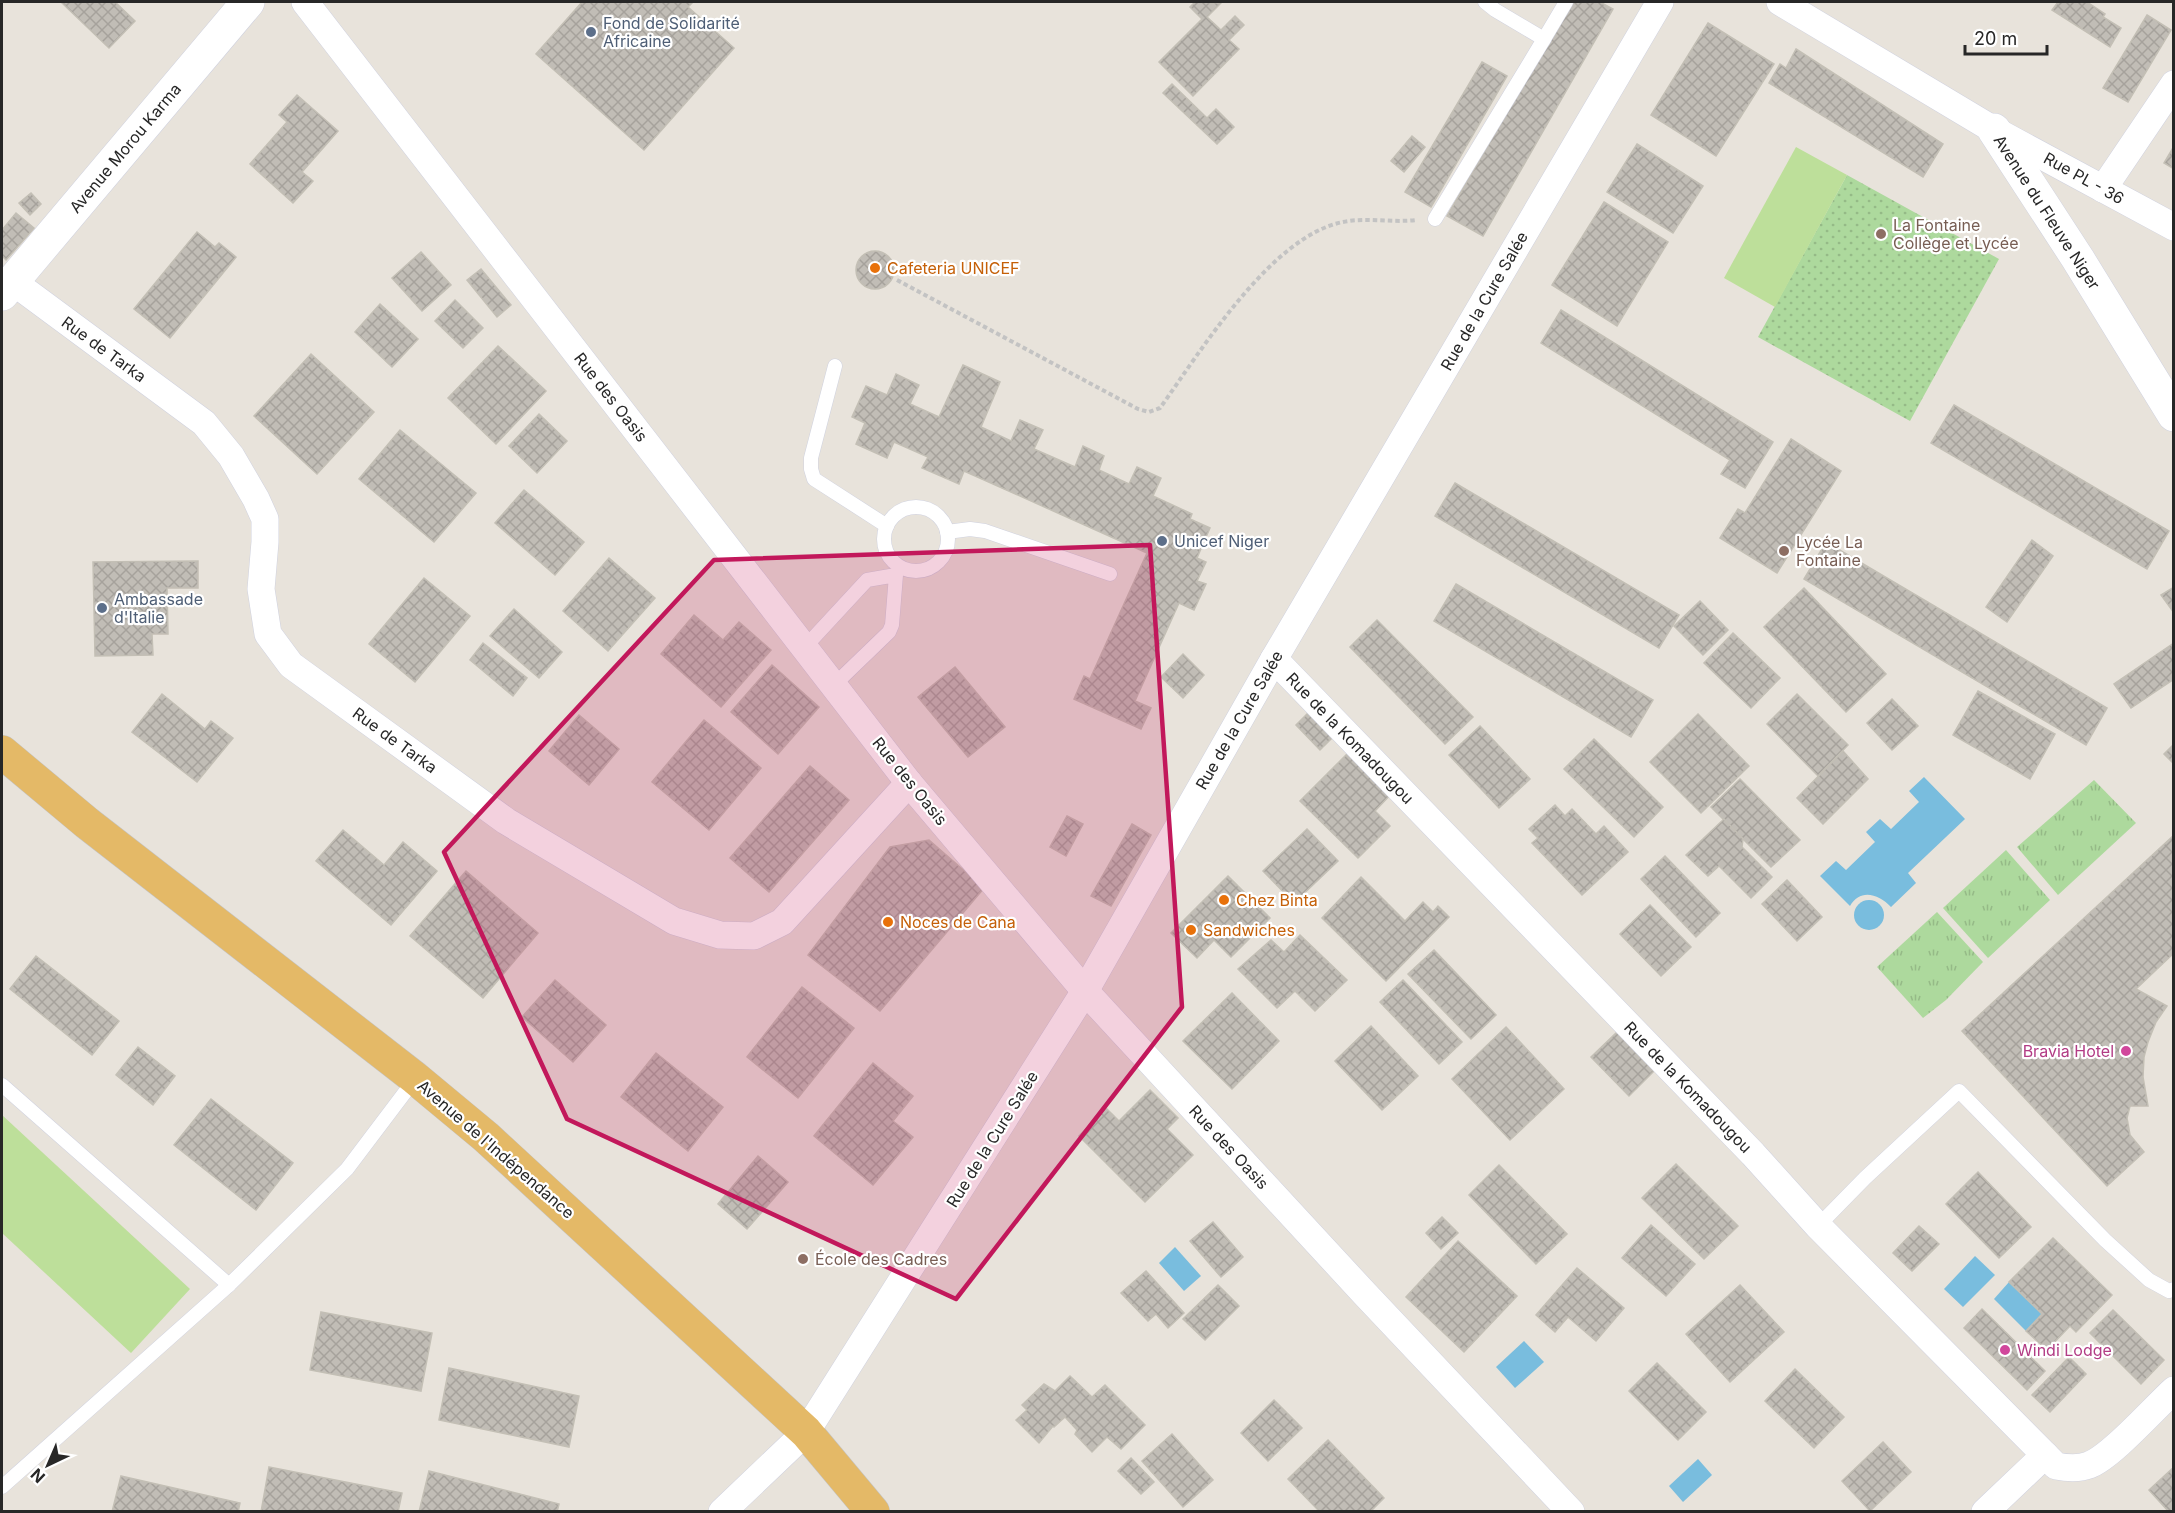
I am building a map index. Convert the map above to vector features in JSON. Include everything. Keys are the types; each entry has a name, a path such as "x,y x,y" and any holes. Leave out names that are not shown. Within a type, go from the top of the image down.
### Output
{"highway":[{"name":"Avenue de l'Indépendance","path":"2,752 87,823 415,1078 486,1137 806,1432 873,1512"},
{"name":"Avenue de l'Indépendance","path":"2,771 87,823"}],"street":[{"name":"Avenue Morou Karma","path":"7,288 248,2"},
{"name":"Rue des Oasis","path":"305,2 909,783 1085,991 1365,1294 1571,1512"},
{"name":"Rue de la Cure Salée","path":"722,1512 806,1432 1085,991 1274,659 1660,2"},
{"name":"Avenue du Fleuve Niger","path":"1796,6 1994,130 2174,415"},
{"path":"2103,189 2174,84"},
{"name":"Rue PL - 36","path":"1994,130 2174,227"},
{"name":"Rue de Tarka","path":"7,288 204,423 231,456 265,519 261,589 268,634 291,665 506,821 674,921 720,935 754,936 782,922 909,783"},
{"name":"Rue de la Komadougou","path":"1274,659 1752,1154 1818,1226 2056,1467 2068,1469 2089,1465 2110,1451 2174,1390"},
{"path":"1986,1512 2045,1455"}],"lane":[{"path":"1485,2 1544,39"},
{"path":"1435,219 1566,2"},
{"path":"835,366 811,458 811,470 814,479 887,526"},
{"path":"805,647 867,580 898,571 921,571 931,568 939,561 948,543 947,532 936,514 927,509 906,508 897,513 887,526 884,542 886,552 898,571 892,625 879,644 834,685"},
{"path":"947,532 970,529 985,531 1110,574"},
{"path":"2,1487 229,1285 347,1169 415,1078"},
{"path":"2,1085 229,1285"},
{"path":"1818,1226 1865,1178 1959,1090 2105,1240 2149,1280 2169,1291 2174,1289"}],"path":[{"path":"897,280 1138,409 1149,412 1160,408 1248,288 1290,249 1306,238 1315,232 1342,222 1435,219"}],"highlighted area":[{"path":"1150,545 1182,1007 956,1299 567,1119 444,852 714,560"}],"green space":[{"path":"1796,147 1847,175 1775,307 1724,278"},
{"path":"1847,175 1999,259 1910,421 1758,337"},
{"path":"2094,780 2136,823 2058,895 2017,847"},
{"path":"2006,850 2050,900 1988,958 1943,908"},
{"path":"1937,912 1983,962 1946,1000 1923,1018 1877,967"},
{"path":"2,1115 190,1289 131,1353 2,1233"}],"water":[{"path":"1924,777 1965,819 1908,873 1916,883 1891,907 1881,899 1870,895 1859,897 1850,906 1820,876 1836,861 1846,870 1875,842 1866,832 1880,819 1891,829 1919,802 1909,791"},
{"path":"1869,900 1879,905 1884,915 1879,925 1869,930 1859,925 1854,915 1859,905"},
{"path":"1175,1247 1201,1276 1184,1291 1159,1263"},
{"path":"1975,1256 1995,1275 1963,1307 1944,1289"},
{"path":"2009,1282 2042,1314 2026,1331 1994,1299"},
{"path":"1524,1341 1544,1362 1515,1388 1496,1367"},
{"path":"1698,1459 1712,1475 1683,1502 1669,1486"}],"building":[{"path":"61,2 115,2 135,21 109,48"},
{"path":"582,2 693,2 688,7 734,48 644,150 536,54"},
{"path":"1195,2 1221,3 1207,17 1221,30 1235,16 1244,25 1229,40 1239,49 1193,96 1159,62 1202,19 1190,7"},
{"path":"1571,2 1600,2 1613,9 1483,236 1447,216"},
{"path":"2058,2 2087,2 2105,14 2103,17 2121,28 2110,47 2052,10"},
{"path":"2147,15 2171,30 2128,102 2103,88"},
{"path":"1708,23 1774,64 1716,156 1651,115"},
{"path":"1796,49 1943,144 1923,177 1769,83 1780,64 1786,68"},
{"path":"1482,62 1507,76 1431,207 1405,192"},
{"path":"1172,84 1207,118 1216,109 1234,127 1217,144 1163,93"},
{"path":"297,95 338,131 302,172 313,181 293,203 250,164 287,122 279,115"},
{"path":"1412,136 1425,147 1404,172 1391,161"},
{"path":"1637,144 1703,186 1673,233 1607,192"},
{"path":"2174,146 2174,169 2164,163"},
{"path":"31,193 41,204 30,215 19,203"},
{"path":"1604,202 1668,242 1617,326 1552,285"},
{"path":"16,213 34,228 6,260 2,256 2,230"},
{"path":"197,232 215,247 219,243 236,257 170,338 134,309"},
{"name":"Cafeteria UNICEF","path":"875,251 888,257 894,270 888,283 875,289 862,283 856,270 862,257"},
{"path":"421,252 451,285 422,311 392,278"},
{"path":"481,269 511,305 497,317 467,280"},
{"path":"455,300 483,328 463,348 435,321"},
{"path":"380,304 418,339 392,367 355,332"},
{"path":"1561,310 1773,442 1745,488 1721,474 1730,460 1541,343"},
{"path":"498,346 546,391 496,444 448,398"},
{"path":"311,354 374,412 317,474 254,416"},
{"name":"Unicef Niger","path":"963,365 1000,382 981,427 1011,441 1020,420 1043,430 1034,449 1075,467 1083,446 1104,456 1099,470 1129,484 1137,467 1161,478 1153,496 1192,514 1190,519 1210,528 1197,558 1206,562 1197,581 1206,584 1194,610 1179,603 1135,701 1151,708 1141,729 1074,699 1084,676 1090,679 1147,553 964,471 959,484 922,468 928,457 894,442 887,458 856,444 865,423 852,417 866,386 887,395 896,374 919,385 910,404 939,417"},
{"path":"1954,405 2169,531 2147,569 1931,443"},
{"path":"539,414 567,441 537,473 509,446"},
{"path":"400,430 476,493 434,542 359,479"},
{"path":"1791,439 1841,471 1777,573 1720,538 1738,509 1745,513"},
{"path":"1455,483 1679,615 1659,648 1435,516"},
{"path":"524,490 584,542 555,575 495,523"},
{"path":"2032,540 2053,556 2007,622 1986,607"},
{"path":"1826,542 2107,708 2086,745 1804,579"},
{"path":"609,558 655,598 608,651 563,611"},
{"path":"198,561 198,588 167,588 168,634 152,634 153,655 95,656 93,562"},
{"path":"424,578 470,616 415,682 369,644"},
{"path":"1456,584 1653,700 1631,737 1434,621"},
{"path":"2174,587 2174,613 2161,595"},
{"path":"1804,588 1886,674 1846,712 1764,627"},
{"path":"1700,601 1728,630 1703,655 1674,626"},
{"path":"514,609 562,652 539,678 490,636"},
{"path":"694,615 723,640 739,622 771,650 721,707 661,654"},
{"path":"1377,620 1473,717 1445,744 1350,647"},
{"path":"1733,633 1780,678 1751,708 1704,663"},
{"path":"483,643 527,678 513,696 470,660"},
{"path":"2174,643 2174,679 2131,708 2114,684"},
{"path":"1183,654 1204,675 1183,698 1161,677"},
{"path":"772,665 819,707 778,754 731,712"},
{"path":"955,667 1005,727 968,757 918,697"},
{"path":"1978,691 2055,734 2030,779 1953,735"},
{"path":"162,694 205,729 211,721 233,738 197,782 132,732"},
{"path":"1797,694 1848,745 1818,776 1767,724"},
{"path":"1892,699 1918,726 1892,750 1867,723"},
{"path":"1314,707 1338,732 1320,750 1296,725"},
{"path":"1698,714 1749,766 1701,813 1650,762"},
{"path":"579,715 619,749 589,785 549,751"},
{"path":"704,720 761,768 709,830 652,782"},
{"path":"1480,726 1530,779 1499,808 1449,755"},
{"path":"1594,739 1663,807 1634,837 1564,769"},
{"path":"2174,744 2174,764 2164,754"},
{"path":"1351,750 1393,792 1375,811 1390,826 1358,858 1300,801"},
{"path":"1843,751 1868,779 1823,824 1797,798"},
{"path":"810,766 849,800 769,892 730,858"},
{"path":"1740,779 1800,840 1771,867 1711,807"},
{"path":"1555,805 1565,816 1572,809 1596,834 1604,826 1628,852 1582,895 1532,843 1538,838 1529,829"},
{"path":"1067,816 1083,824 1066,856 1050,847"},
{"path":"1724,819 1743,839 1742,847 1772,877 1751,898 1719,866 1708,876 1686,855"},
{"path":"1132,824 1151,835 1111,906 1091,896"},
{"path":"1307,829 1338,861 1294,903 1263,871"},
{"path":"343,830 384,865 403,842 437,871 391,925 316,861"},
{"path":"2173,836 2174,953 2136,989 2167,1006 2156,1022 2144,1057 2143,1077 2148,1106 2130,1106 2127,1118 2130,1135 2144,1152 2107,1186 1962,1031"},
{"path":"929,840 984,888 880,1011 808,955 890,847"},
{"path":"1665,856 1720,913 1696,937 1641,879"},
{"path":"466,871 538,933 483,998 410,936"},
{"path":"1228,876 1270,918 1231,957 1214,940 1197,958 1171,933"},
{"path":"1361,877 1405,921 1423,902 1433,912 1438,906 1449,917 1386,981 1322,918"},
{"path":"1787,880 1822,917 1797,941 1762,904"},
{"path":"1650,905 1691,947 1661,976 1620,934"},
{"path":"1300,935 1347,980 1315,1011 1295,991 1277,1008 1238,969 1271,940 1284,952"},
{"path":"1434,950 1496,1015 1471,1039 1408,974"},
{"path":"36,956 119,1021 92,1055 10,989"},
{"path":"555,980 606,1025 573,1062 522,1017"},
{"path":"1403,980 1462,1042 1439,1064 1380,1002"},
{"path":"802,987 854,1028 798,1098 747,1057"},
{"path":"1232,993 1279,1041 1232,1089 1183,1041"},
{"path":"1371,1026 1418,1076 1382,1110 1335,1061"},
{"path":"1506,1027 1564,1089 1510,1140 1452,1079"},
{"path":"1617,1032 1654,1071 1629,1096 1591,1057"},
{"path":"138,1047 175,1076 153,1105 116,1075"},
{"path":"656,1053 723,1107 688,1151 621,1097"},
{"path":"873,1063 913,1096 893,1121 913,1137 873,1185 814,1136"},
{"path":"1150,1090 1178,1118 1167,1129 1193,1155 1145,1202 1079,1136 1106,1108 1119,1121"},
{"path":"211,1099 293,1163 256,1210 174,1145"},
{"path":"758,1156 788,1182 747,1229 718,1204"},
{"path":"1676,1164 1738,1226 1704,1259 1642,1198"},
{"path":"1499,1165 1567,1234 1536,1264 1469,1195"},
{"path":"1978,1172 2031,1227 1999,1258 1946,1204"},
{"path":"1442,1217 1458,1233 1441,1249 1426,1233"},
{"path":"1213,1222 1243,1257 1221,1277 1190,1241"},
{"path":"1651,1225 1695,1264 1666,1296 1622,1258"},
{"path":"1919,1226 1939,1244 1912,1271 1893,1253"},
{"path":"2053,1238 2112,1295 2076,1332 2070,1326 2047,1350 2026,1331 2042,1314 2009,1282"},
{"path":"1458,1241 1517,1296 1464,1352 1406,1297"},
{"path":"1577,1268 1624,1308 1596,1341 1568,1317 1555,1332 1536,1315"},
{"path":"1146,1271 1184,1313 1168,1328 1156,1314 1148,1321 1121,1293"},
{"path":"1218,1285 1239,1306 1205,1340 1183,1319"},
{"path":"1740,1285 1784,1332 1730,1382 1686,1334"},
{"name":"Windi Lodge","path":"1982,1309 2045,1371 2027,1390 1964,1328"},
{"path":"2113,1310 2164,1360 2141,1384 2090,1333"},
{"path":"321,1312 432,1333 421,1391 310,1370"},
{"path":"2069,1357 2086,1374 2050,1412 2032,1395"},
{"path":"1657,1363 1706,1412 1678,1440 1629,1391"},
{"path":"449,1368 579,1396 569,1447 439,1420"},
{"path":"1795,1369 1844,1417 1814,1448 1765,1401"},
{"path":"1070,1376 1092,1397 1105,1385 1145,1425 1121,1449 1107,1437 1092,1452 1075,1434 1077,1430 1065,1417 1053,1426 1039,1443 1016,1420 1027,1410 1022,1405 1044,1384 1055,1391"},
{"path":"1274,1400 1302,1428 1268,1461 1241,1433"},
{"path":"1172,1434 1213,1480 1183,1507 1142,1461"},
{"path":"1328,1440 1384,1498 1370,1512 1320,1512 1288,1479"},
{"path":"1883,1442 1911,1472 1870,1511 1842,1481"},
{"path":"1131,1458 1154,1482 1141,1494 1118,1471"},
{"path":"269,1467 402,1493 398,1512 261,1512"},
{"path":"2174,1467 2174,1512 2169,1512 2149,1490"},
{"path":"429,1471 559,1504 557,1512 419,1512"},
{"path":"121,1476 240,1503 238,1512 112,1512"}],"place":[{"name":"Fond de Solidarité Africaine","path":"591,32"},
{"name":"La Fontaine Collège et Lycée","path":"1881,234"},
{"name":"Cafeteria UNICEF","path":"875,268"},
{"name":"Unicef Niger","path":"1162,541"},
{"name":"Lycée La Fontaine","path":"1784,551"},
{"name":"Ambassade d'Italie","path":"102,608"},
{"name":"Chez Binta","path":"1224,900"},
{"name":"Noces de Cana","path":"888,922"},
{"name":"Sandwiches","path":"1191,930"},
{"name":"Bravia Hotel","path":"2126,1051"},
{"name":"École des Cadres","path":"803,1259"},
{"name":"Windi Lodge","path":"2005,1350"}]}
